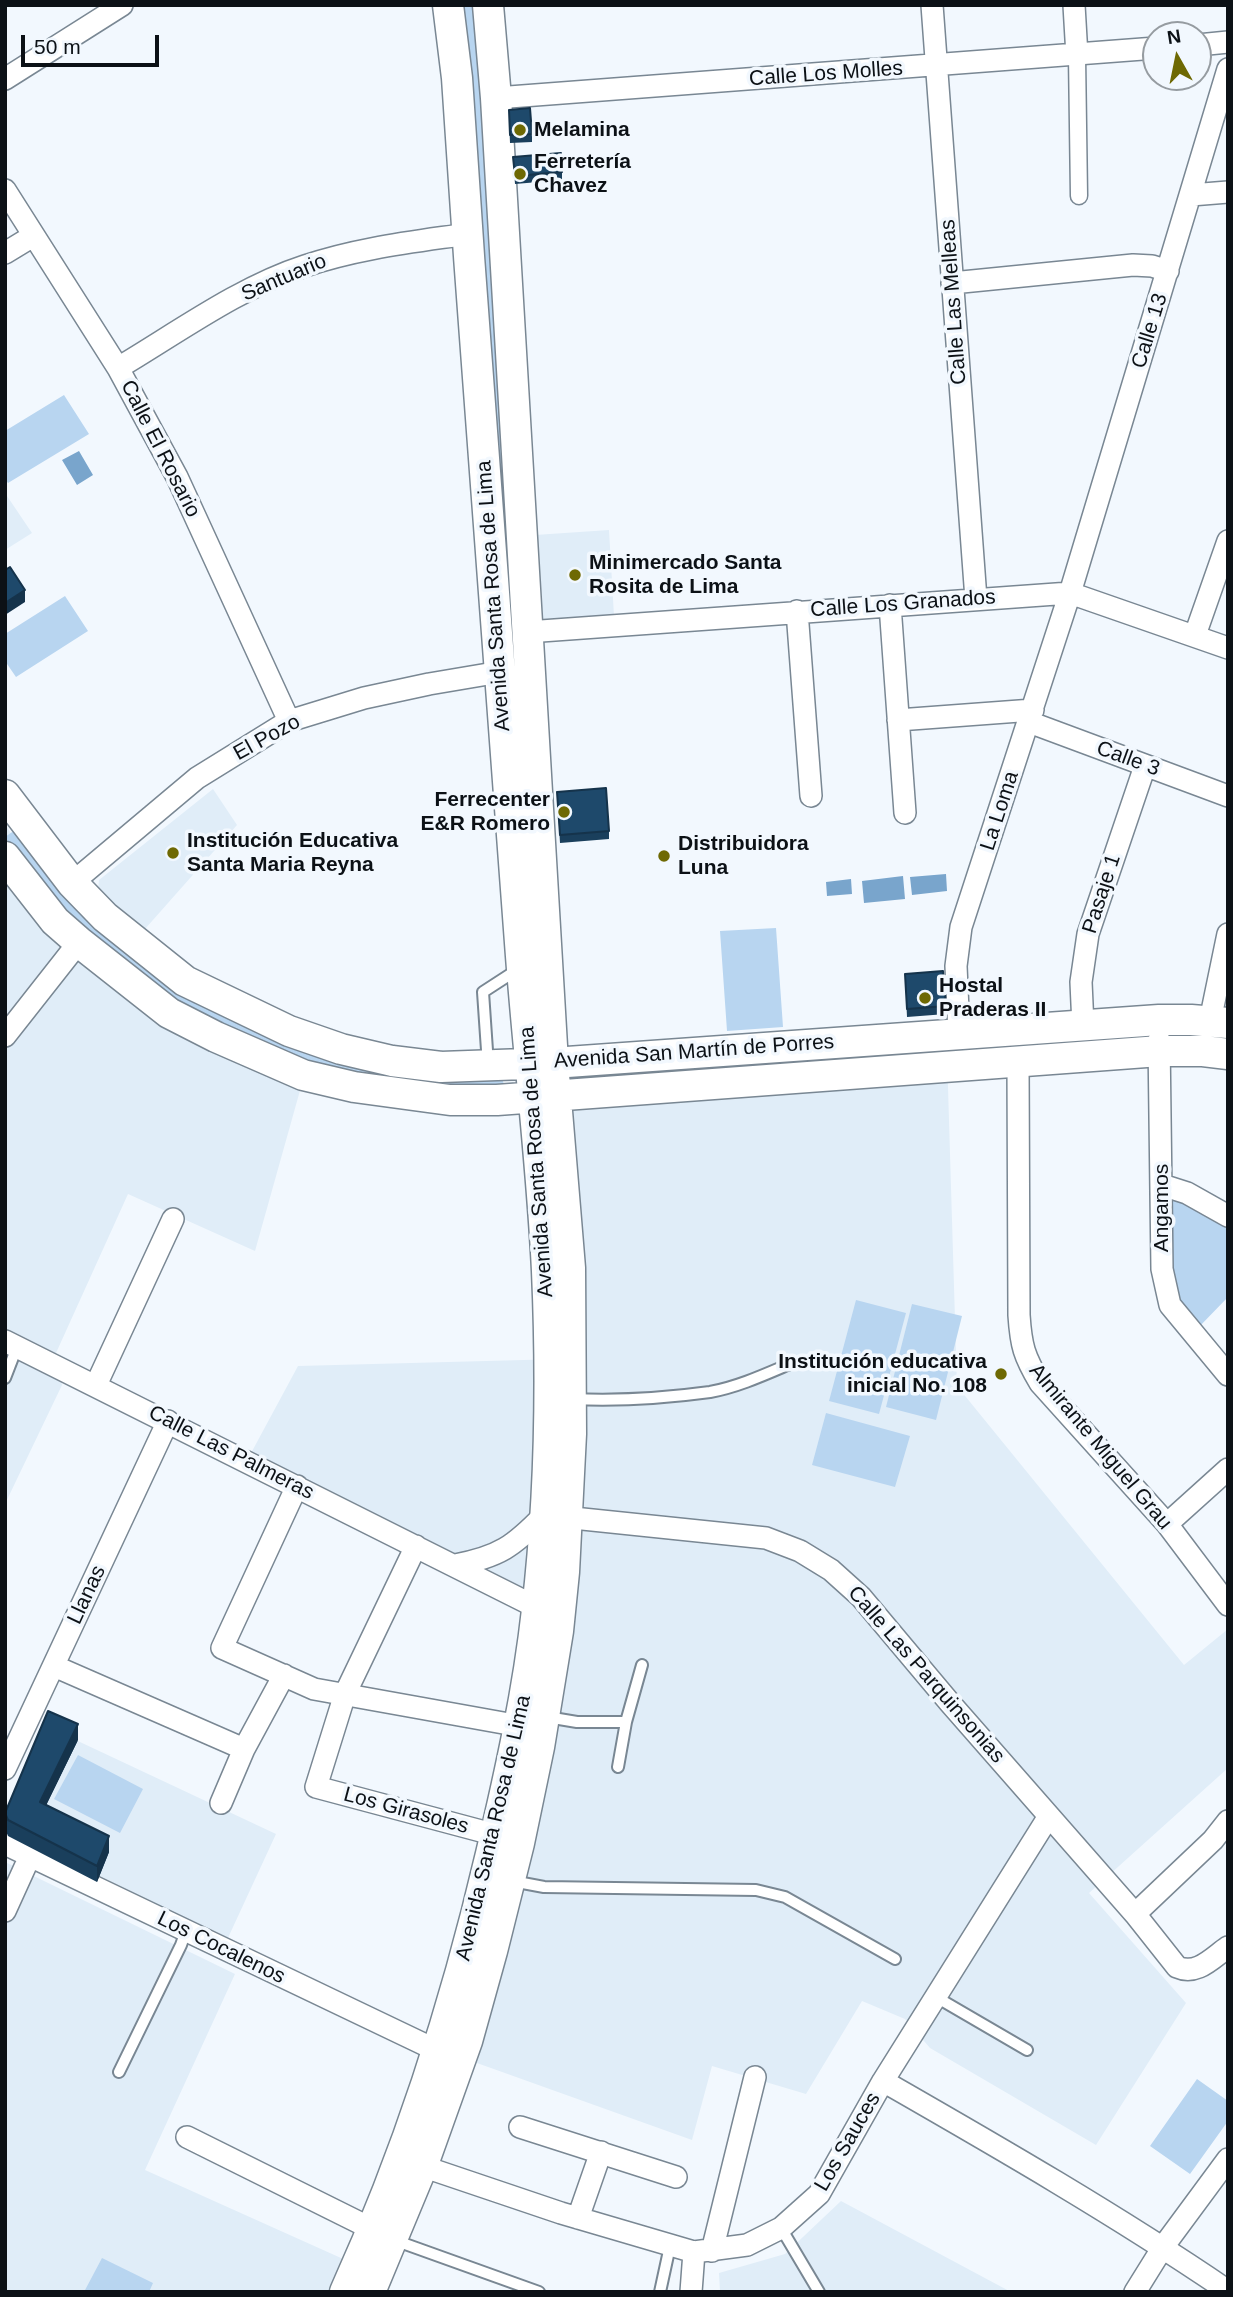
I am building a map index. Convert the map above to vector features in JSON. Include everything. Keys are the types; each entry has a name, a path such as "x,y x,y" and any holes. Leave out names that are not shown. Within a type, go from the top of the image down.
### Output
{"main road":[{"name":"Avenida Santa Rosa de Lima","path":"448,5 457,78 522,966 542,1063"},
{"name":"Avenida Santa Rosa de Lima","path":"345,2292 382,2234 467,2041 510,1880 532,1721 538,1608 555,1515 571,1399 570,1268 542,1063 527,632 496,98 488,5"},
{"name":"Avenida San Martín de Porres","path":"8,805 72,883 105,917 185,981 274,1025 341,1049 392,1061 441,1067 488,1066 1159,1020 1219,1022"},
{"name":"Avenida San Martín de Porres","path":"5,857 55,921 169,1013 259,1058 303,1074 354,1087 450,1100 545,1096 1160,1051 1228,1054"},
{"path":"169,1013 185,981"},
{"path":"259,1058 274,1025"},
{"name":"Avenida Santa Rosa de Lima","path":"412,2163 438,2051 475,1925 496,1835 558,1631 555,1515 548,1432 545,1096"},
{"name":"Avenida Santa Rosa de Lima","path":"370,2292 382,2234"}],"street":[{"path":"5,79 122,5"},
{"name":"Calle Las Melleas","path":"932,5 976,599"},
{"path":"1074,5 1079,196"},
{"name":"Calle Los Molles","path":"496,98 1142,49"},
{"name":"Calle 13","path":"1070,593 1228,69"},
{"name":"Calle El Rosario","path":"5,190 118,368 177,477 289,721"},
{"path":"1191,195 1228,192"},
{"name":"Santuario","path":"118,368 257,286 303,266 357,251 467,234"},
{"path":"5,253 33,236"},
{"path":"952,283 1133,265 1152,266 1168,271"},
{"path":"1195,635 1228,541"},
{"name":"Calle Los Granados","path":"527,632 1070,593 1228,648"},
{"name":"La Loma","path":"959,1033 956,966 961,927 1070,593"},
{"path":"890,605 905,813"},
{"path":"797,611 811,796"},
{"name":"El Pozo","path":"72,883 197,778 289,721 377,695 500,672"},
{"path":"898,720 1031,716"},
{"name":"Calle 3","path":"1031,716 1144,766 1228,796"},
{"name":"Pasaje 1","path":"1083,1026 1081,982 1088,934 1144,766"},
{"path":"1219,1022 1228,934"},
{"path":"5,1036 79,942"},
{"name":"Angamos","path":"1159,1020 1162,1269 1170,1305 1228,1375"},
{"name":"Almirante Miguel Grau","path":"1018,1062 1021,1346 1040,1383 1167,1524 1228,1605"},
{"path":"1162,1185 1187,1193 1228,1216"},
{"path":"96,1385 173,1219"},
{"name":"Calle Las Palmeras","path":"11,1344 538,1608"},
{"name":"Llanas","path":"5,1769 168,1421"},
{"path":"1167,1524 1228,1469"},
{"path":"297,1486 222,1648 314,1689 532,1721"},
{"path":"455,1565 479,1561 507,1548 555,1515"},
{"name":"Calle Las Parquinsonias","path":"555,1515 766,1538 800,1551 831,1570 861,1597 1135,1914 1177,1967 1186,1971 1198,1969 1228,1947"},
{"path":"345,1694 416,1546"},
{"path":"54,1666 244,1749"},
{"path":"221,1803 244,1749 284,1675"},
{"name":"Los Girasoles","path":"345,1694 316,1787 496,1835"},
{"name":"Los Sauces","path":"412,2163 670,2246 703,2251 747,2245 781,2228 820,2194 883,2081 1049,1816"},
{"path":"1135,1914 1213,1840 1228,1821"},
{"name":"Los Cocalenos","path":"5,1844 438,2051"},
{"path":"5,1911 30,1856"},
{"path":"691,2292 755,2077"},
{"path":"883,2081 1031,2165 1228,2291"},
{"path":"520,2127 676,2177"},
{"path":"187,2137 382,2234"},
{"path":"578,2218 601,2152"},
{"path":"1135,2292 1163,2247 1228,2159"}],"lane":[{"path":"488,1066 483,992 522,966"},
{"path":"5,1378 11,1344"},
{"path":"571,1399 603,1400 711,1391 741,1384 792,1363"},
{"path":"618,1768 626,1722 642,1665"},
{"path":"532,1721 626,1722"},
{"path":"510,1880 544,1887 756,1890 785,1897 895,1959"},
{"path":"120,2072 186,1931"},
{"path":"936,1997 1027,2050"},
{"path":"781,2228 819,2292"},
{"path":"382,2234 539,2292"},
{"path":"660,2292 670,2246"}],"shaded area":[{"path":"461,5 476,5 519,634 511,635"},
{"path":"64,395 89,434 8,483 5,479 5,431"},
{"path":"79,451 93,475 77,485 62,460"},
{"path":"5,493 32,533 5,550"},
{"name":"Minimercado Santa Rosita de Lima","path":"609,530 614,616 541,621 535,535"},
{"path":"65,596 88,631 16,677 5,661 5,634"},
{"name":"Institución Educativa Santa Maria Reyna","path":"213,789 237,825 145,929 98,890 99,880"},
{"path":"5,825 67,909 308,1062 255,1251 128,1194 56,1353 62,1385 5,1504"},
{"path":"18,828 262,1032 501,1077 504,1084 503,1096 312,1071 164,997 63,911 5,837"},
{"path":"946,874 947,891 912,895 910,877"},
{"path":"903,876 905,899 864,903 862,881"},
{"path":"851,879 852,894 827,896 826,882"},
{"path":"776,928 783,1027 727,1031 720,931"},
{"path":"947,1054 957,1386 1184,1665 1228,1629 1228,1768 1089,1893 1186,2003 1096,2145 930,2048 905,2019 862,2001 806,2094 712,2066 692,2140 449,2053 550,1606 250,1455 298,1366 561,1359 543,1083"},
{"path":"1181,1197 1228,1225 1228,1297 1198,1328 1180,1306 1171,1286 1169,1204 1173,1198"},
{"path":"856,1300 906,1313 879,1414 829,1401"},
{"path":"912,1304 962,1316 936,1420 886,1407"},
{"path":"826,1413 910,1436 895,1487 812,1465"},
{"path":"48,1727 276,1834 227,1940 8,1836 5,1829"},
{"path":"78,1755 143,1789 120,1833 54,1799"},
{"path":"5,1862 235,1974 145,2170 341,2258 366,2273 358,2292 5,2292"},
{"path":"1197,2079 1228,2101 1228,2121 1190,2174 1150,2146"},
{"path":"841,2201 1011,2292 720,2292 719,2273 785,2254"},
{"path":"102,2258 153,2283 149,2292 84,2292"}],"building":[{"name":"Melamina","path":"530,108 532,134 510,135 509,110"},
{"path":"561,153 562,172 515,176 513,157"},
{"path":"10,567 25,590 5,603 5,570"},
{"path":"606,788 609,831 560,835 557,792"},
{"name":"Hostal Praderas II","path":"943,971 946,1006 907,1009 905,974"},
{"path":"48,1711 78,1724 40,1802 109,1836 97,1866 8,1820 5,1813"}],"place":[{"name":"Melamina","path":"520,130"},
{"name":"Ferretería Chavez","path":"520,174"},
{"name":"Minimercado Santa Rosita de Lima","path":"575,575"},
{"name":"Ferrecenter E&R Romero","path":"564,812"},
{"name":"Institución Educativa Santa Maria Reyna","path":"173,853"},
{"name":"Distribuidora Luna","path":"664,856"},
{"name":"Hostal Praderas II","path":"925,998"},
{"name":"Institución educativa inicial No. 108","path":"1001,1374"}]}
